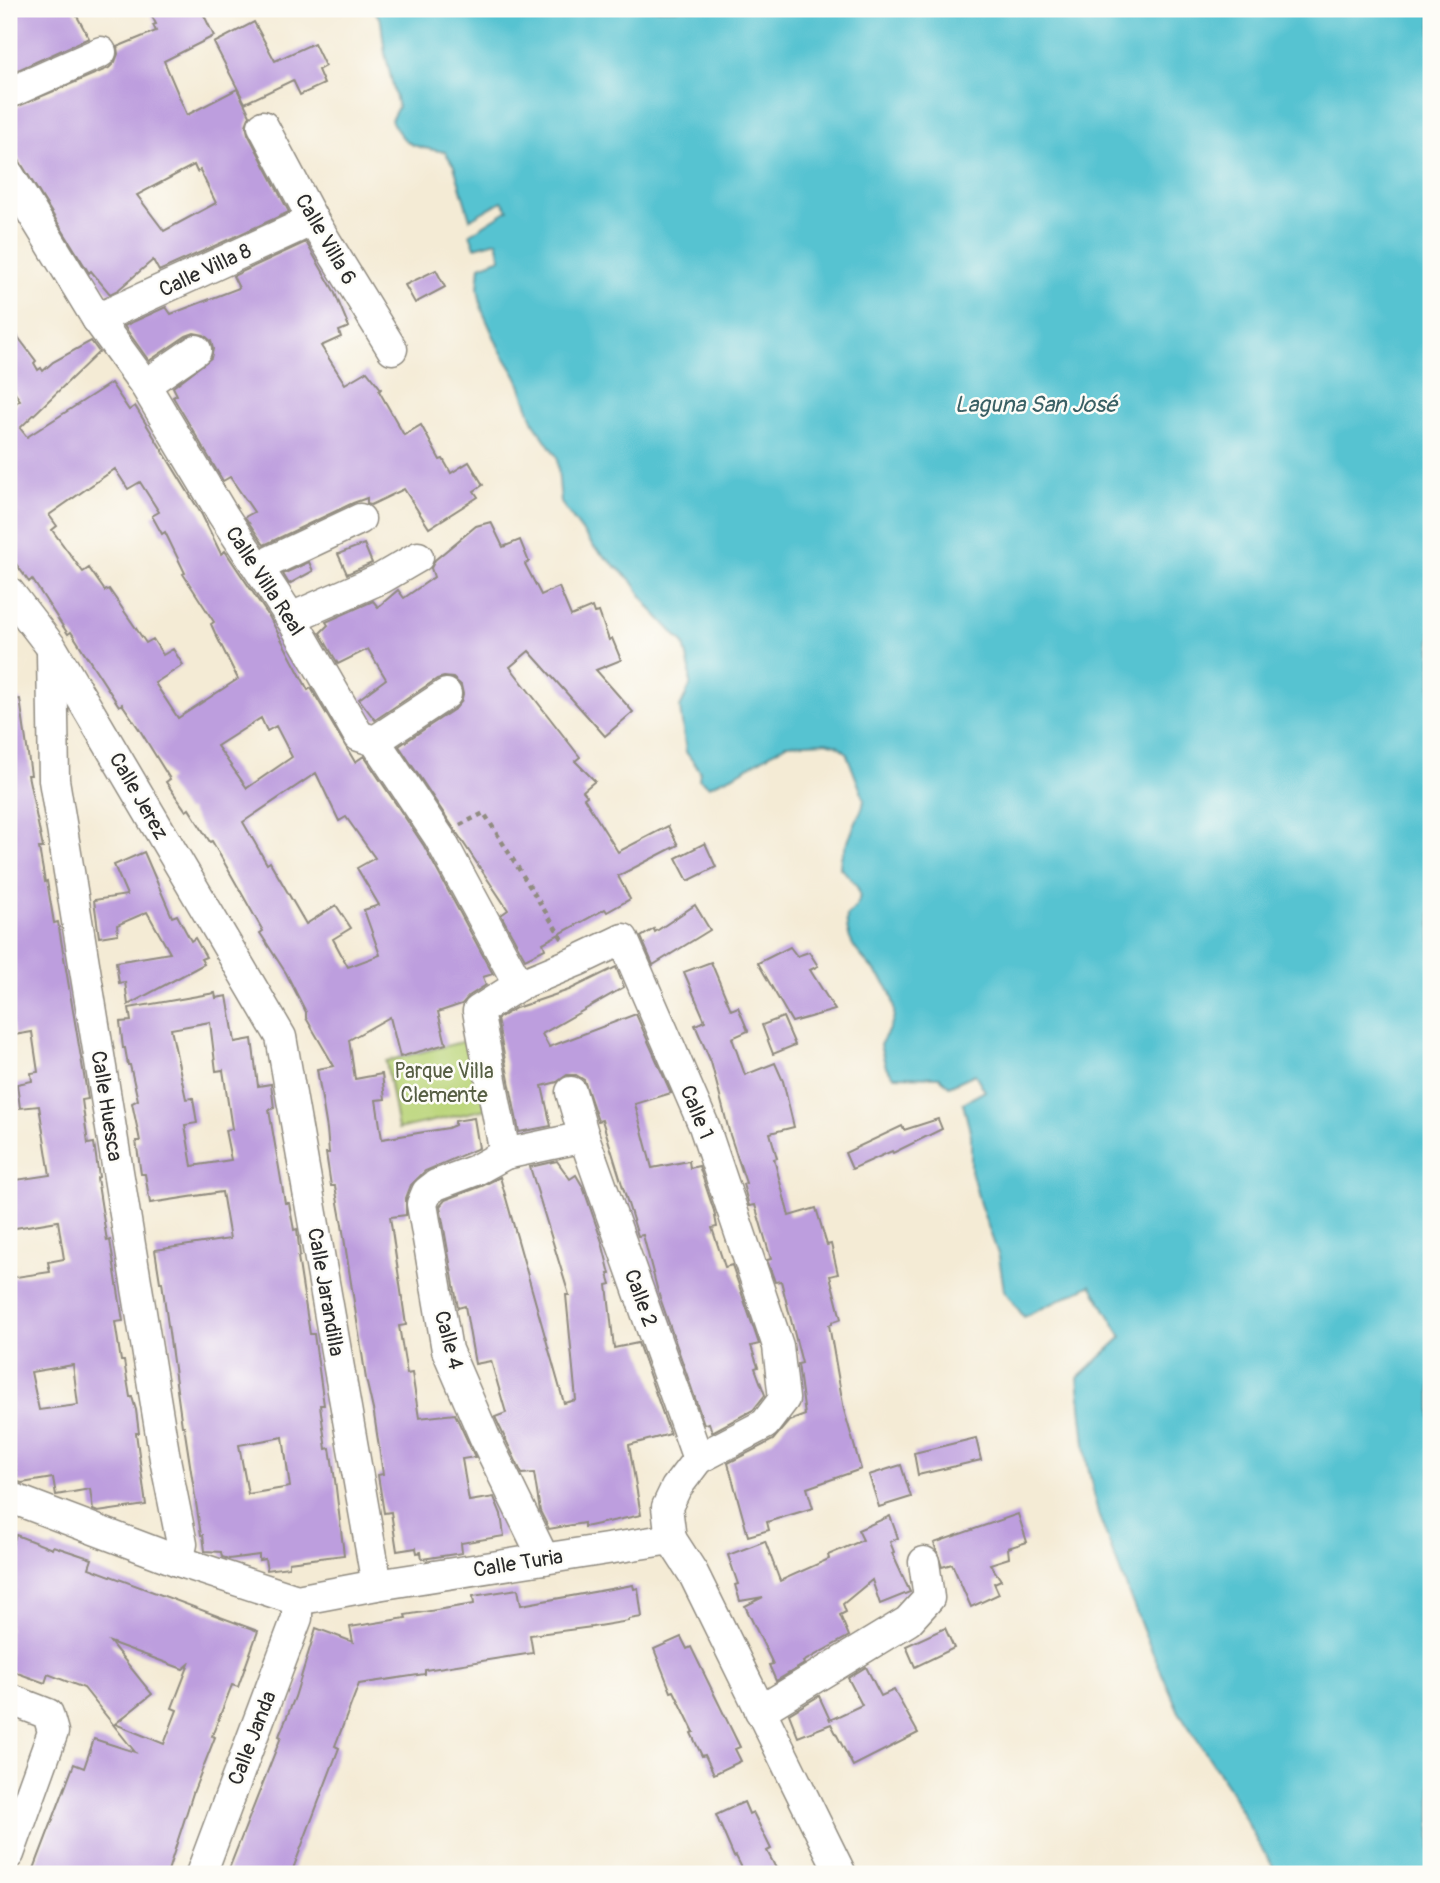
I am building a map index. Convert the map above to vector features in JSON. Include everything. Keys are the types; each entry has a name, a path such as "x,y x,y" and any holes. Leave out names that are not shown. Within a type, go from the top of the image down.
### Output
{"street":[{"path":"9,93 101,52"},
{"name":"Calle Villa 6","path":"263,126 313,220 392,349"},
{"name":"Calle Villa Real","path":"9,175 97,319 145,385 223,515 291,618 359,736 375,741 439,837 519,985"},
{"name":"Calle Villa 8","path":"97,319 313,220"},
{"path":"145,385 196,350"},
{"path":"258,567 360,519"},
{"path":"291,618 382,578 418,557"},
{"name":"Calle Jerez","path":"9,592 52,648 261,1005"},
{"name":"Calle Huesca","path":"52,648 54,780 165,1460 182,1544 178,1560"},
{"path":"375,741 446,694"},
{"name":"Calle 1","path":"505,1154 478,1011 519,985 623,939 704,1126 778,1346 784,1399 765,1424 698,1460 676,1488 667,1507 671,1539"},
{"name":"Calle Jarandilla","path":"261,1005 281,1037 377,1585"},
{"name":"Calle 2","path":"571,1092 584,1138 698,1460"},
{"path":"505,1154 584,1138"},
{"name":"Calle 4","path":"505,1154 476,1170 436,1185 427,1192 422,1204 447,1350 485,1438 544,1559"},
{"name":"Calle Turia","path":"9,1497 178,1560 297,1600 671,1539"},
{"path":"671,1539 693,1573 841,1874"},
{"path":"760,1711 908,1621 929,1598 924,1562"},
{"name":"Calle Janda","path":"201,1874 297,1618 297,1600"},
{"path":"9,1699 48,1714 53,1732 9,1853"}],"path":[{"path":"439,837 484,813 577,961"}],"green space":[{"name":"Parque Villa Clemente","path":"470,1040 486,1109 398,1129 386,1061"}],"water":[{"name":"Laguna San José","path":"374,9 1431,9 1431,1874 1278,1874 1229,1788 1179,1712 1145,1635 1098,1514 1087,1462 1078,1378 1122,1337 1091,1285 1024,1317 1004,1290 999,1257 971,1170 971,1135 963,1103 985,1091 975,1074 949,1086 940,1077 894,1076 886,1067 880,1045 893,1019 893,999 879,976 860,956 853,944 848,931 847,915 858,903 859,891 840,868 841,857 864,799 846,752 837,745 826,742 787,744 736,774 709,786 699,779 700,771 686,752 680,708 690,686 690,670 684,644 650,608 632,581 594,547 561,503 557,457 534,423 518,379 500,350 482,310 478,288 480,266 501,258 497,241 475,247 470,234 508,210 502,201 470,219 454,166 445,152 412,145 396,129 391,120 398,107 385,53 381,21"}],"building":[{"path":"9,9 73,9 89,38 9,74"},
{"path":"148,9 201,9 214,36 164,61 187,115 237,89 250,115 246,125 248,134 289,212 159,271 153,260 110,294 91,271 89,273 9,144 9,110 109,68 115,62 117,47 156,31 153,25 156,24","holes":["194,165 197,172 200,170 216,203 164,231 137,195"]},
{"path":"254,22 275,61 314,43 325,66 318,70 324,84 300,95 293,80 245,103 214,43"},
{"path":"306,242 334,291 349,327 339,331 341,337 321,346 345,384 367,371 381,389 379,391 404,435 421,425 440,460 443,459 451,473 469,462 483,485 474,491 478,497 429,528 404,489 371,505 367,504 367,498 353,503 264,545 245,517 254,512 230,477 223,481 173,397 177,395 173,387 211,358 211,341 204,335 194,333 149,361 124,326 166,307 171,314 239,288 233,276"},
{"path":"436,270 445,287 415,303 405,285"},
{"path":"9,325 36,361 34,363 38,370 41,368 43,371 53,362 91,341 99,352 20,428 27,437 111,383 129,410 135,406 202,515 221,554 225,551 270,618 308,690 311,688 355,762 364,756 424,846 493,974 483,977 486,985 462,1004 438,1012 446,1044 400,1057 390,1017 349,1040 355,1079 382,1074 385,1099 376,1100 382,1139 448,1128 455,1125 455,1121 474,1118 479,1148 425,1171 411,1185 406,1198 406,1215 390,1217 406,1325 399,1326 407,1374 412,1373 419,1418 455,1414 475,1457 462,1459 469,1501 494,1497 501,1514 504,1536 461,1543 462,1553 422,1559 421,1552 417,1553 416,1548 397,1551 391,1512 384,1513 378,1475 383,1474 374,1414 335,1186 331,1186 326,1153 329,1153 327,1129 317,1069 334,1066 306,1018 306,1012 286,973 260,933 263,931 212,841 210,842 189,809 186,811 166,782 170,779 122,704 119,706 71,632 68,634 32,579 29,582 9,554 9,408 20,400 9,385","holes":["115,469 128,489 140,482 159,512 152,516 162,534 165,532 185,573 183,574 214,622 211,624 238,679 178,718 155,683 183,665 173,649 163,655 153,639 146,643 109,589 105,591 89,568 83,572 52,530 57,526 49,515","261,718 267,731 276,726 292,757 247,788 217,746","316,773 339,821 346,817 375,858 357,868 379,905 364,910 380,955 348,967 333,939 351,928 336,905 306,924 243,822"]},
{"path":"491,522 503,547 520,540 529,562 525,564 541,595 559,587 571,616 592,607 594,613 599,612 609,640 612,638 621,660 596,670 633,712 605,736 529,651 510,667 580,757 575,761 595,781 583,791 587,796 584,798 618,852 668,826 678,845 618,876 630,899 607,912 605,909 543,943 545,949 525,959 501,915 508,910 399,746 456,708 463,694 461,685 453,678 437,679 375,720 359,699 386,679 368,649 338,664 320,633 328,625 326,622 373,601 378,607 398,590 404,598 434,577 431,568 435,560 476,526"},
{"path":"364,544 372,563 347,574 338,554"},
{"path":"309,562 313,571 289,584 283,574"},
{"path":"20,699 31,775 28,775 43,848 39,848 54,923 58,922 88,1099 82,1100 88,1144 94,1143 107,1241 110,1240 123,1321 115,1322 121,1361 124,1361 139,1433 136,1433 146,1505 98,1512 93,1510 90,1489 56,1495 53,1478 18,1482 14,1457 9,1458 9,1278 50,1272 48,1262 64,1259 58,1221 9,1229 9,1181 50,1175 39,1106 20,1108 17,1084 32,1081 31,1073 38,1072 32,1032 14,1035 9,1005 9,700","holes":["73,1365 78,1405 39,1410 31,1372"]},
{"path":"705,843 716,867 688,881 676,858"},
{"path":"144,852 172,917 177,915 191,941 195,938 206,957 201,959 204,964 128,1005 125,982 119,983 116,962 170,953 147,912 117,925 118,934 99,937 94,900 127,895 114,865"},
{"path":"695,905 710,930 653,965 641,937 654,929 655,932"},
{"path":"790,947 797,956 809,952 818,966 810,970 835,1010 792,1022 758,963"},
{"path":"711,962 731,1010 738,1007 748,1031 732,1038 745,1075 775,1063 783,1081 794,1127 770,1133 777,1158 774,1159 789,1216 816,1208 827,1245 831,1244 838,1274 830,1276 841,1319 829,1325 844,1410 861,1469 807,1488 813,1508 767,1522 769,1530 748,1536 728,1463 773,1440 789,1421 805,1415 798,1364 802,1363 781,1281 775,1282 767,1260 771,1259 755,1205 749,1206 743,1184 746,1183 711,1062 695,1025 705,1021 684,972"},
{"path":"616,967 624,987 542,1034 549,1047 636,1014 671,1093 635,1104 652,1168 689,1161 690,1168 699,1166 714,1211 717,1227 712,1228 725,1267 732,1265 759,1344 751,1346 758,1367 755,1368 765,1395 753,1410 712,1432 709,1423 704,1424 658,1292 643,1235 638,1236 602,1120 598,1121 584,1080 576,1075 567,1075 557,1082 542,1086 551,1126 519,1132 497,1019 516,1008 569,990"},
{"path":"215,993 216,998 227,996 235,1042 252,1039 258,1086 271,1084 274,1108 269,1110 285,1203 289,1203 294,1230 297,1229 298,1257 310,1334 314,1334 324,1405 320,1405 326,1449 330,1448 344,1555 289,1562 289,1567 267,1570 265,1559 259,1560 259,1555 229,1559 222,1557 221,1552 205,1551 182,1426 155,1250 230,1239 222,1192 150,1203 145,1174 141,1174 136,1141 140,1141 132,1103 138,1100 123,1048 120,1022 131,1021 129,1008","holes":["210,1022 216,1071 223,1070 232,1129 225,1130 231,1160 192,1166 185,1125 197,1123 193,1098 186,1099 171,1029","283,1437 290,1487 248,1494 239,1445"]},
{"path":"783,1017 795,1045 773,1054 762,1025"},
{"path":"938,1119 942,1129 852,1169 845,1153 902,1126 904,1130"},
{"path":"557,1161 570,1179 576,1175 583,1187 602,1242 610,1274 611,1284 607,1285 614,1348 638,1343 670,1434 629,1445 641,1515 584,1527 584,1523 549,1529 540,1511 534,1473 522,1474 495,1417 506,1413 491,1361 475,1364 465,1306 458,1308 440,1206 445,1200 500,1177 564,1403 576,1400 566,1295 569,1295 530,1167"},
{"path":"976,1438 981,1460 918,1475 914,1453"},
{"path":"901,1465 911,1497 879,1507 869,1475"},
{"path":"1018,1514 1027,1542 1008,1548 1009,1558 990,1564 1001,1580 994,1583 999,1594 971,1607 952,1564 942,1567 934,1543"},
{"path":"890,1516 898,1538 890,1542 894,1552 892,1553 910,1592 880,1604 872,1580 843,1604 846,1612 840,1615 849,1636 776,1681 769,1665 773,1664 745,1606 763,1597 740,1601 735,1585 738,1584 728,1555 765,1541 780,1581 863,1540 858,1530"},
{"path":"16,1535 52,1549 53,1546 92,1559 89,1568 258,1631 238,1687 232,1685 212,1736 215,1737 193,1793 167,1874 48,1874 34,1869 74,1764 84,1768 94,1739 135,1752 84,1688 48,1674 45,1683 9,1670 9,1554","holes":["110,1642 183,1669 189,1664 172,1708 177,1710 164,1744 115,1724 152,1694"]},
{"path":"633,1585 634,1589 638,1588 642,1617 530,1635 533,1653 425,1670 425,1674 359,1684 335,1746 339,1748 291,1874 227,1874 281,1737 279,1736 295,1697 316,1628 353,1642 350,1627 474,1604 473,1596 518,1589 521,1605"},
{"path":"945,1628 954,1648 915,1667 906,1646"},
{"path":"681,1637 687,1649 691,1647 740,1747 735,1749 741,1761 714,1774 705,1755 702,1756 691,1733 694,1732 674,1691 671,1692 654,1649"},
{"path":"866,1667 881,1696 894,1690 918,1733 853,1766 831,1724 798,1737 789,1714 819,1696 830,1720 862,1705 848,1678"},
{"path":"744,1802 749,1814 753,1812 771,1849 767,1851 779,1874 745,1874 736,1856 734,1857 716,1815"}]}
